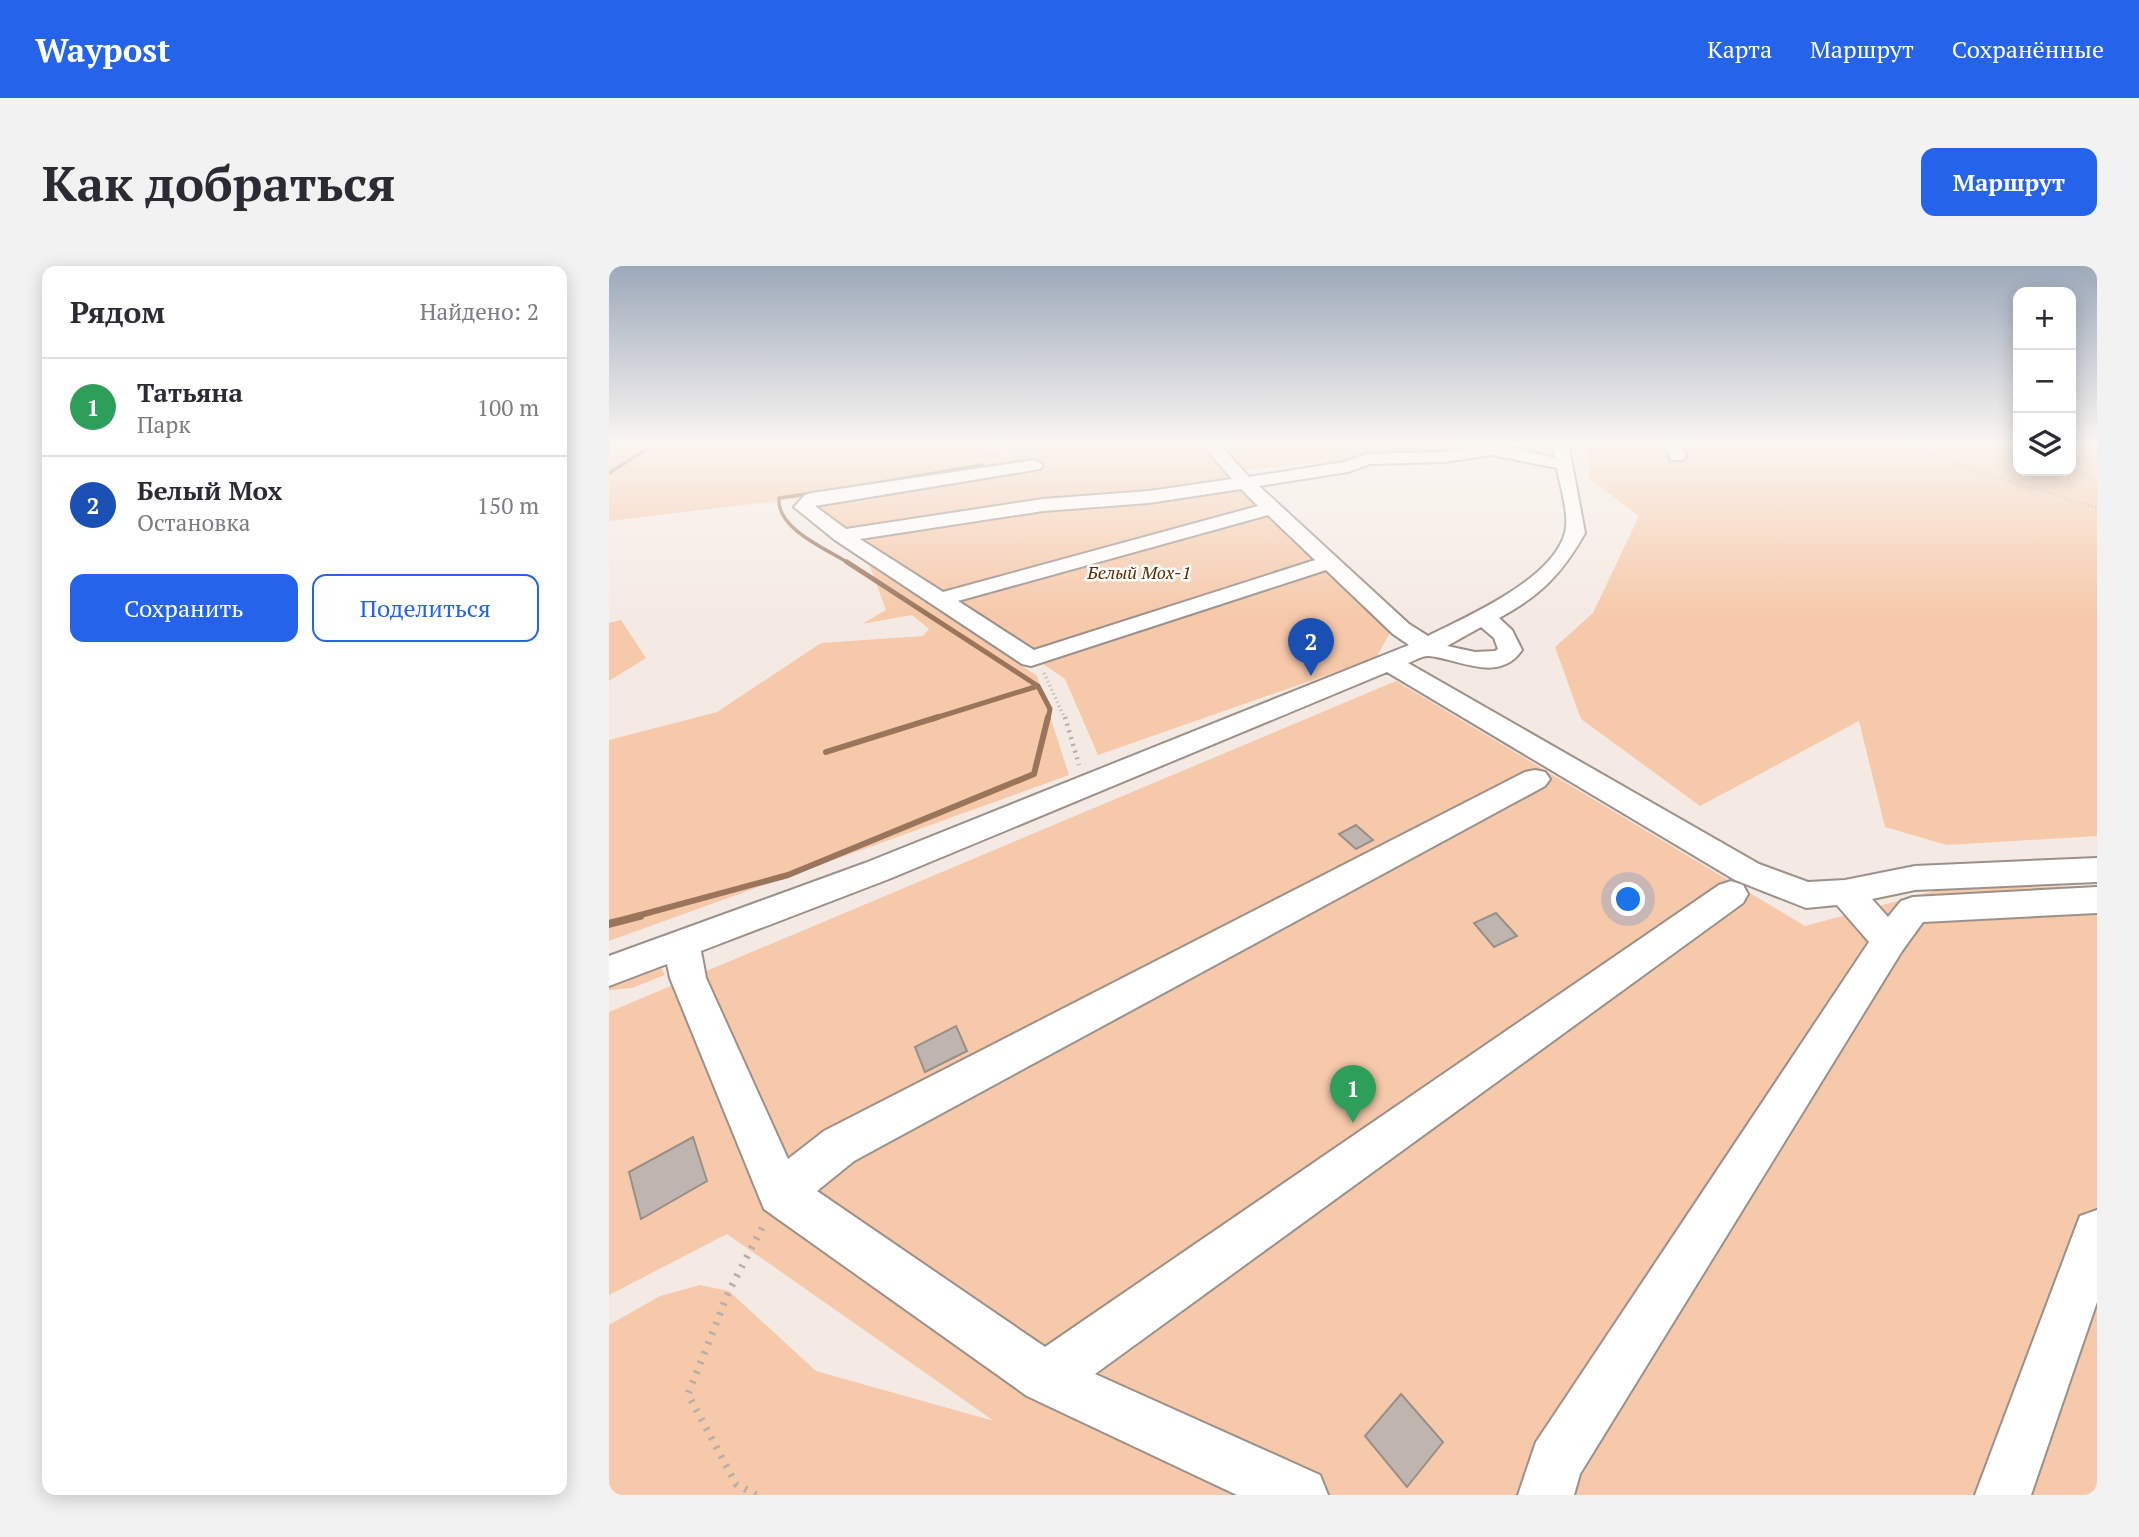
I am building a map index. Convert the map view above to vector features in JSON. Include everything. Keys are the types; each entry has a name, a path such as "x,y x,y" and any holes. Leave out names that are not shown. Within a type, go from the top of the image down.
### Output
{"street":[{"path":"812,499 804,507 842,536 1031,659 1329,562"},
{"path":"842,536 1043,505 1118,499"},
{"path":"1262,499 1401,629 1426,647 1451,657 1470,660 1503,657 1510,650 1509,640 1501,630 1483,618"},
{"path":"609,971 877,872 1426,647 1519,598 1556,565 1575,533 1570,499"},
{"path":"942,599 1271,508"},
{"path":"1388,662 1747,872 1806,895 1845,892 1915,878 2097,870"},
{"path":"780,1193 839,1146 1535,779"},
{"path":"1845,892 1889,941"},
{"path":"1045,1378 1731,894"},
{"path":"1546,1495 1556,1462 1889,941 1913,910 2097,900"},
{"path":"681,944 688,978 780,1193 1045,1378 1300,1495"},
{"path":"2003,1495 2097,1233"}],"path":[{"path":"2068,499 2097,508"},
{"path":"1031,659 1047,675 1065,713 1066,729 1086,786"},
{"path":"756,1495 736,1484 688,1394 729,1291 780,1193"}],"green space":[{"name":"Белый Мох-1","path":"609,499 790,499 609,521"},
{"name":"Белый Мох-1","path":"803,499 1253,499 1391,631 1376,658 1098,755 1065,679"},
{"path":"1617,499 2097,499 2097,836 1947,845 1885,827 1859,721 1700,806 1581,719 1555,647 1593,613 1639,516"},
{"path":"868,561 1037,676 1069,775 609,941 609,740 717,712 821,643 923,636 929,629 912,615 862,624 886,610"},
{"path":"621,620 646,658 609,681 609,623"},
{"path":"1396,681 1805,926 1949,887 2097,886 2097,1495 609,1495 609,1325 660,1296 700,1285 729,1291 816,1371 994,1421 727,1234 609,1295 609,1012"},
{"path":"657,960 665,975 632,988 609,990 609,978"}],"building":[{"path":"1356,825 1373,840 1356,849 1339,834"},
{"path":"1496,913 1517,936 1494,947 1474,923"},
{"path":"956,1026 967,1051 925,1072 915,1047"},
{"path":"693,1137 707,1181 641,1219 629,1172"},
{"path":"1401,1394 1443,1442 1407,1487 1365,1436"}],"waterway":[{"path":"779,499 780,509 794,529 850,564"},
{"path":"847,562 1038,686"},
{"path":"932,719 1038,686"},
{"path":"1038,686 1050,709 1048,719"},
{"path":"826,752 938,717"},
{"path":"633,917 788,875 1034,774 1048,717"},
{"path":"609,924 640,916"}],"place":[{"name":"Белый Мох","path":"1311,676"},
{"name":"Татьяна","path":"1353,1123"}]}
